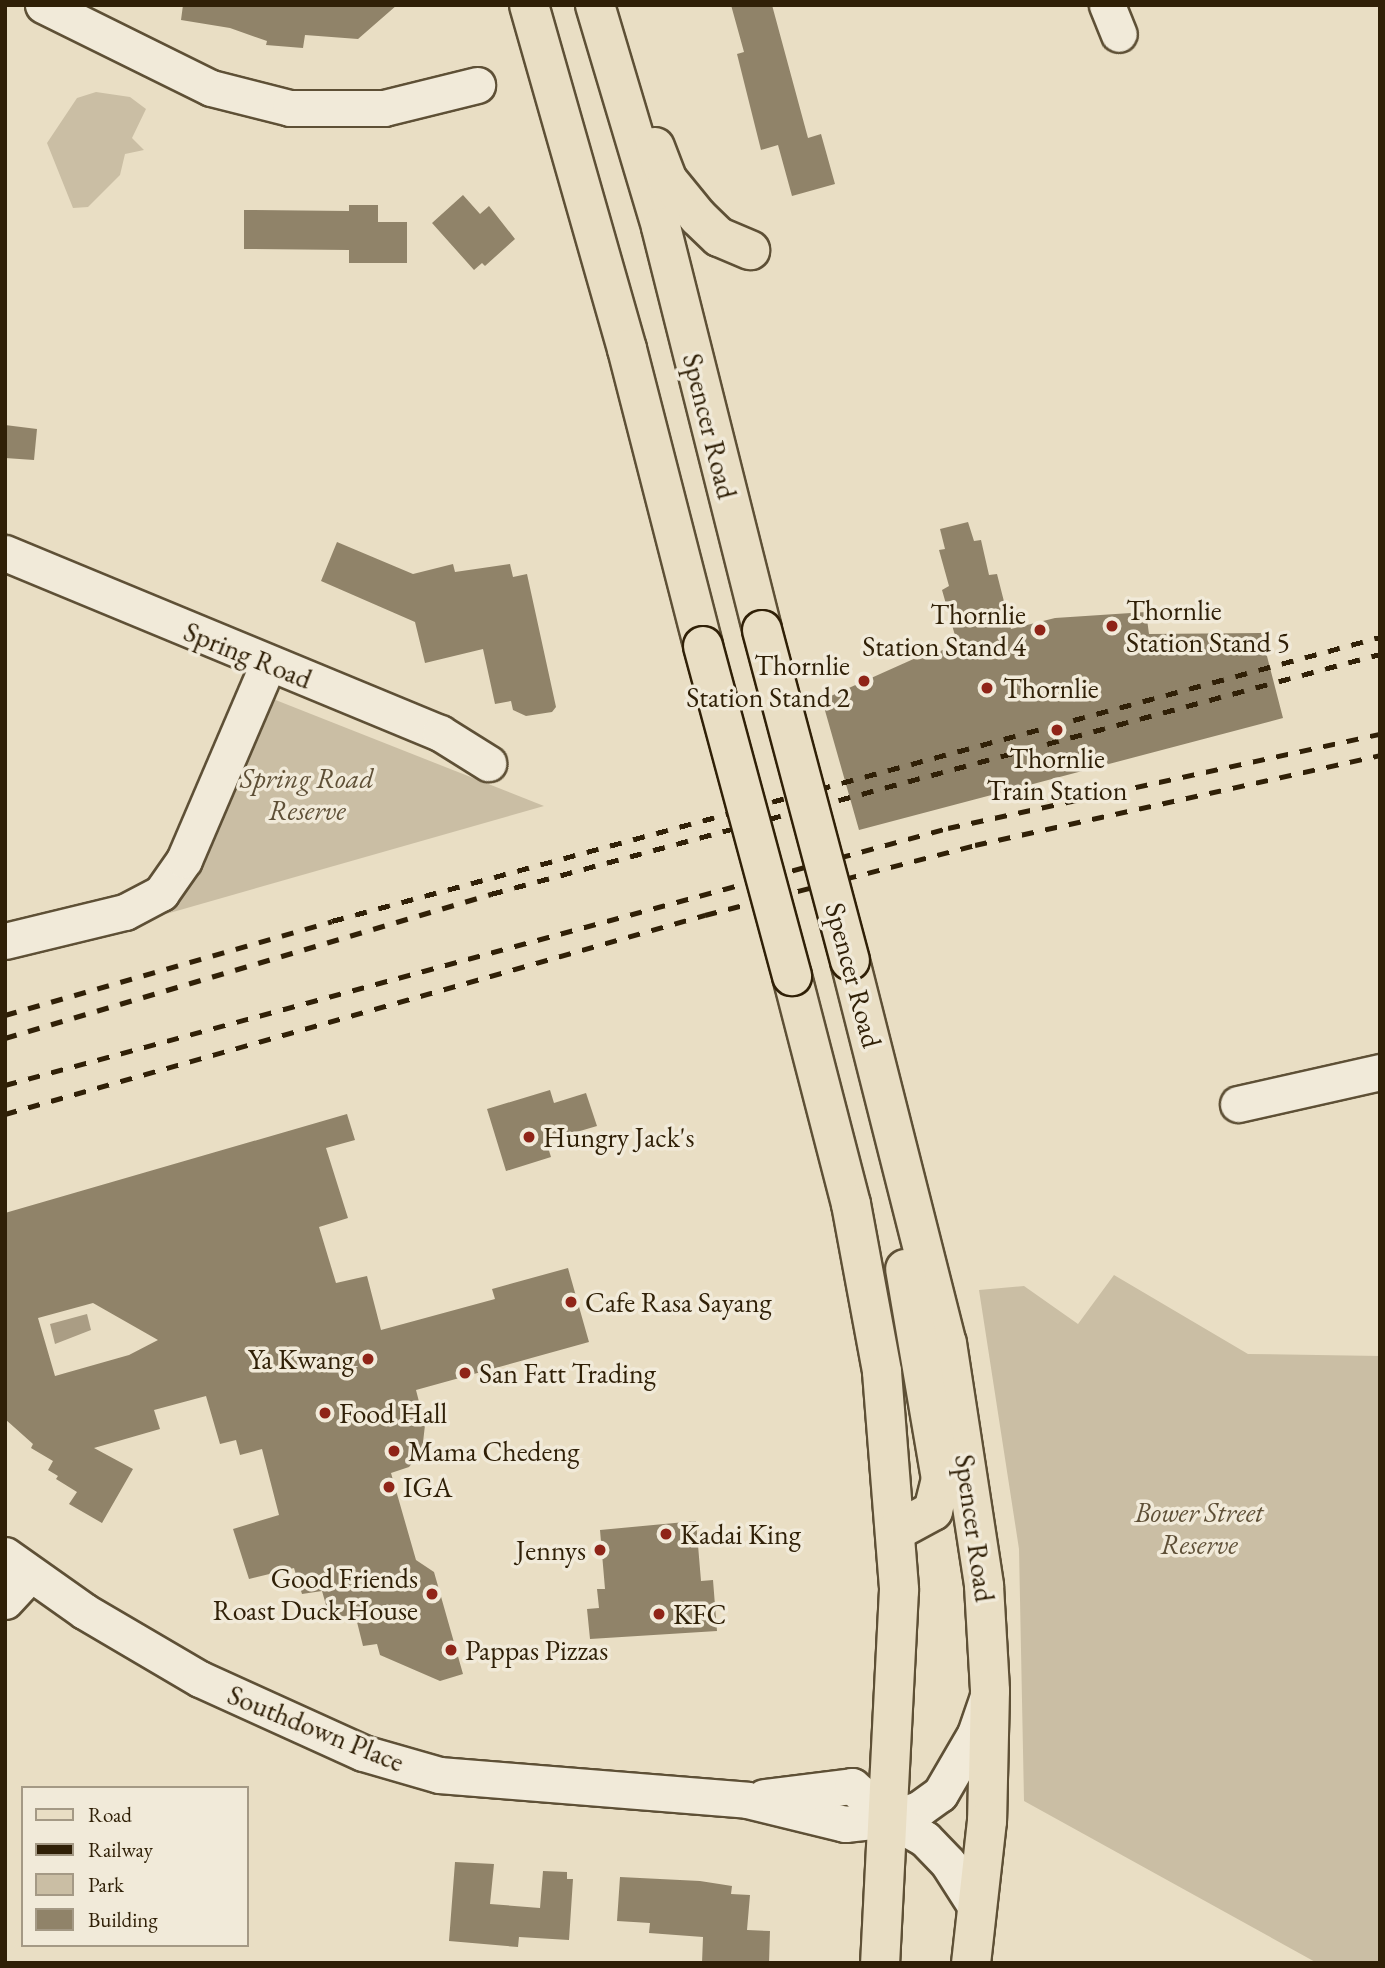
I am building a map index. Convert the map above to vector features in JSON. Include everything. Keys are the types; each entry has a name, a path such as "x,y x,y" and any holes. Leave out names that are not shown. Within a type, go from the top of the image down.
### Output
{"main road":[{"path":"529,5 627,349 792,976 869,1284 882,1372 899,1590 890,1819 880,1963"},
{"name":"Spencer Road","path":"595,5 661,227 762,630 911,1193 947,1343 971,1486 988,1624 990,1691 987,1821 971,1963"},
{"path":"610,5 628,70 667,179 719,237 750,250"},
{"path":"896,1531 933,1511 941,1479 904,1266 911,1193"}],"street":[{"path":"43,5 211,88 290,108 384,108 477,85"},
{"name":"Spring Road","path":"5,553 440,733 488,763"},
{"path":"5,941 125,912 161,893 184,860 268,664"},
{"path":"1238,1104 1380,1072"},
{"path":"5,1601 17,1565"},
{"name":"Southdown Place","path":"17,1565 200,1679 363,1753 439,1774 501,1782 747,1800 845,1824 890,1819 919,1809 940,1794 975,1734 990,1691"},
{"path":"890,1819 925,1839 948,1863 976,1907"}],"green space":[{"path":"96,92 130,97 146,109 132,138 144,150 125,154 120,175 88,207 73,208 47,143 77,98"},
{"name":"Spring Road Reserve","path":"268,697 544,806 166,914"},
{"name":"Bower Street Reserve","path":"1114,1275 1248,1354 1380,1356 1380,1963 1317,1963 1024,1801 1019,1549 979,1290 1024,1286 1078,1324"}],"shaded area":[{"path":"87,1314 91,1330 55,1344 50,1324"}],"building":[{"path":"183,5 397,5 358,39 305,35 303,48 266,45 267,41 230,28 181,20"},
{"path":"731,5 772,5 808,138 821,134 835,184 792,196 778,145 761,150 737,54 744,52"},
{"path":"463,195 480,214 489,206 515,239 485,266 482,263 474,270 432,223"},
{"path":"349,205 378,205 378,222 407,222 407,263 349,263 349,250 244,249 244,210 349,211"},
{"path":"5,425 37,429 34,460 5,458"},
{"name":"Thornlie Train Station","path":"968,522 974,541 981,540 989,575 997,574 1011,629 1055,618 1146,612 1149,634 1261,633 1283,718 859,830 822,700 918,657 958,646 942,590 949,586 939,550 945,549 940,529"},
{"path":"337,542 413,574 453,564 455,572 510,564 513,577 527,574 556,707 552,712 526,716 513,710 511,701 495,704 483,649 425,663 415,622 321,581"},
{"path":"550,1090 554,1103 586,1093 597,1126 546,1141 551,1157 506,1171 487,1109"},
{"path":"347,1114 355,1140 326,1148 348,1218 319,1227 336,1283 367,1276 381,1330 495,1299 492,1289 568,1268 589,1342 416,1390 425,1425 422,1451 409,1467 391,1473 416,1560 434,1572 463,1674 440,1681 380,1655 377,1644 363,1646 355,1614 330,1619 322,1591 302,1594 294,1568 249,1579 233,1529 279,1515 262,1449 240,1455 236,1440 220,1444 206,1396 154,1410 160,1429 94,1448 133,1469 102,1523 69,1504 77,1492 56,1479 58,1476 48,1470 53,1461 31,1448 33,1444 5,1419 5,1213","holes":["93,1303 158,1340 129,1355 55,1376 38,1318"]},
{"path":"696,1521 701,1581 713,1580 717,1631 590,1639 587,1609 599,1608 597,1589 605,1589 600,1530"},
{"path":"455,1862 494,1864 490,1904 540,1908 543,1871 567,1872 567,1879 573,1879 569,1940 519,1937 518,1947 449,1941"},
{"path":"620,1877 700,1881 732,1886 731,1894 750,1895 747,1930 770,1931 769,1963 702,1963 703,1937 649,1933 650,1923 617,1921"}],"railway":[{"path":"5,1015 332,921 1380,637"},
{"path":"5,1038 491,894 1380,654"},
{"path":"5,1085 948,828 1380,734"},
{"path":"5,1114 705,915 975,845 1380,755"}],"place":[{"name":"Thornlie Station Stand 5","path":"1112,626"},
{"name":"Thornlie Station Stand 4","path":"1040,630"},
{"name":"Thornlie Station Stand 2","path":"864,681"},
{"name":"Thornlie","path":"987,688"},
{"name":"Thornlie Train Station","path":"1057,730"},
{"name":"Hungry Jack's","path":"529,1137"},
{"name":"Cafe Rasa Sayang","path":"571,1302"},
{"name":"Ya Kwang","path":"368,1359"},
{"name":"San Fatt Trading","path":"465,1373"},
{"name":"Food Hall","path":"325,1413"},
{"name":"Mama Chedeng","path":"394,1451"},
{"name":"IGA","path":"389,1487"},
{"name":"Kadai King","path":"666,1534"},
{"name":"Jennys","path":"600,1550"},
{"name":"Good Friends Roast Duck House","path":"432,1594"},
{"name":"KFC","path":"659,1614"},
{"name":"Pappas Pizzas","path":"451,1650"}]}
